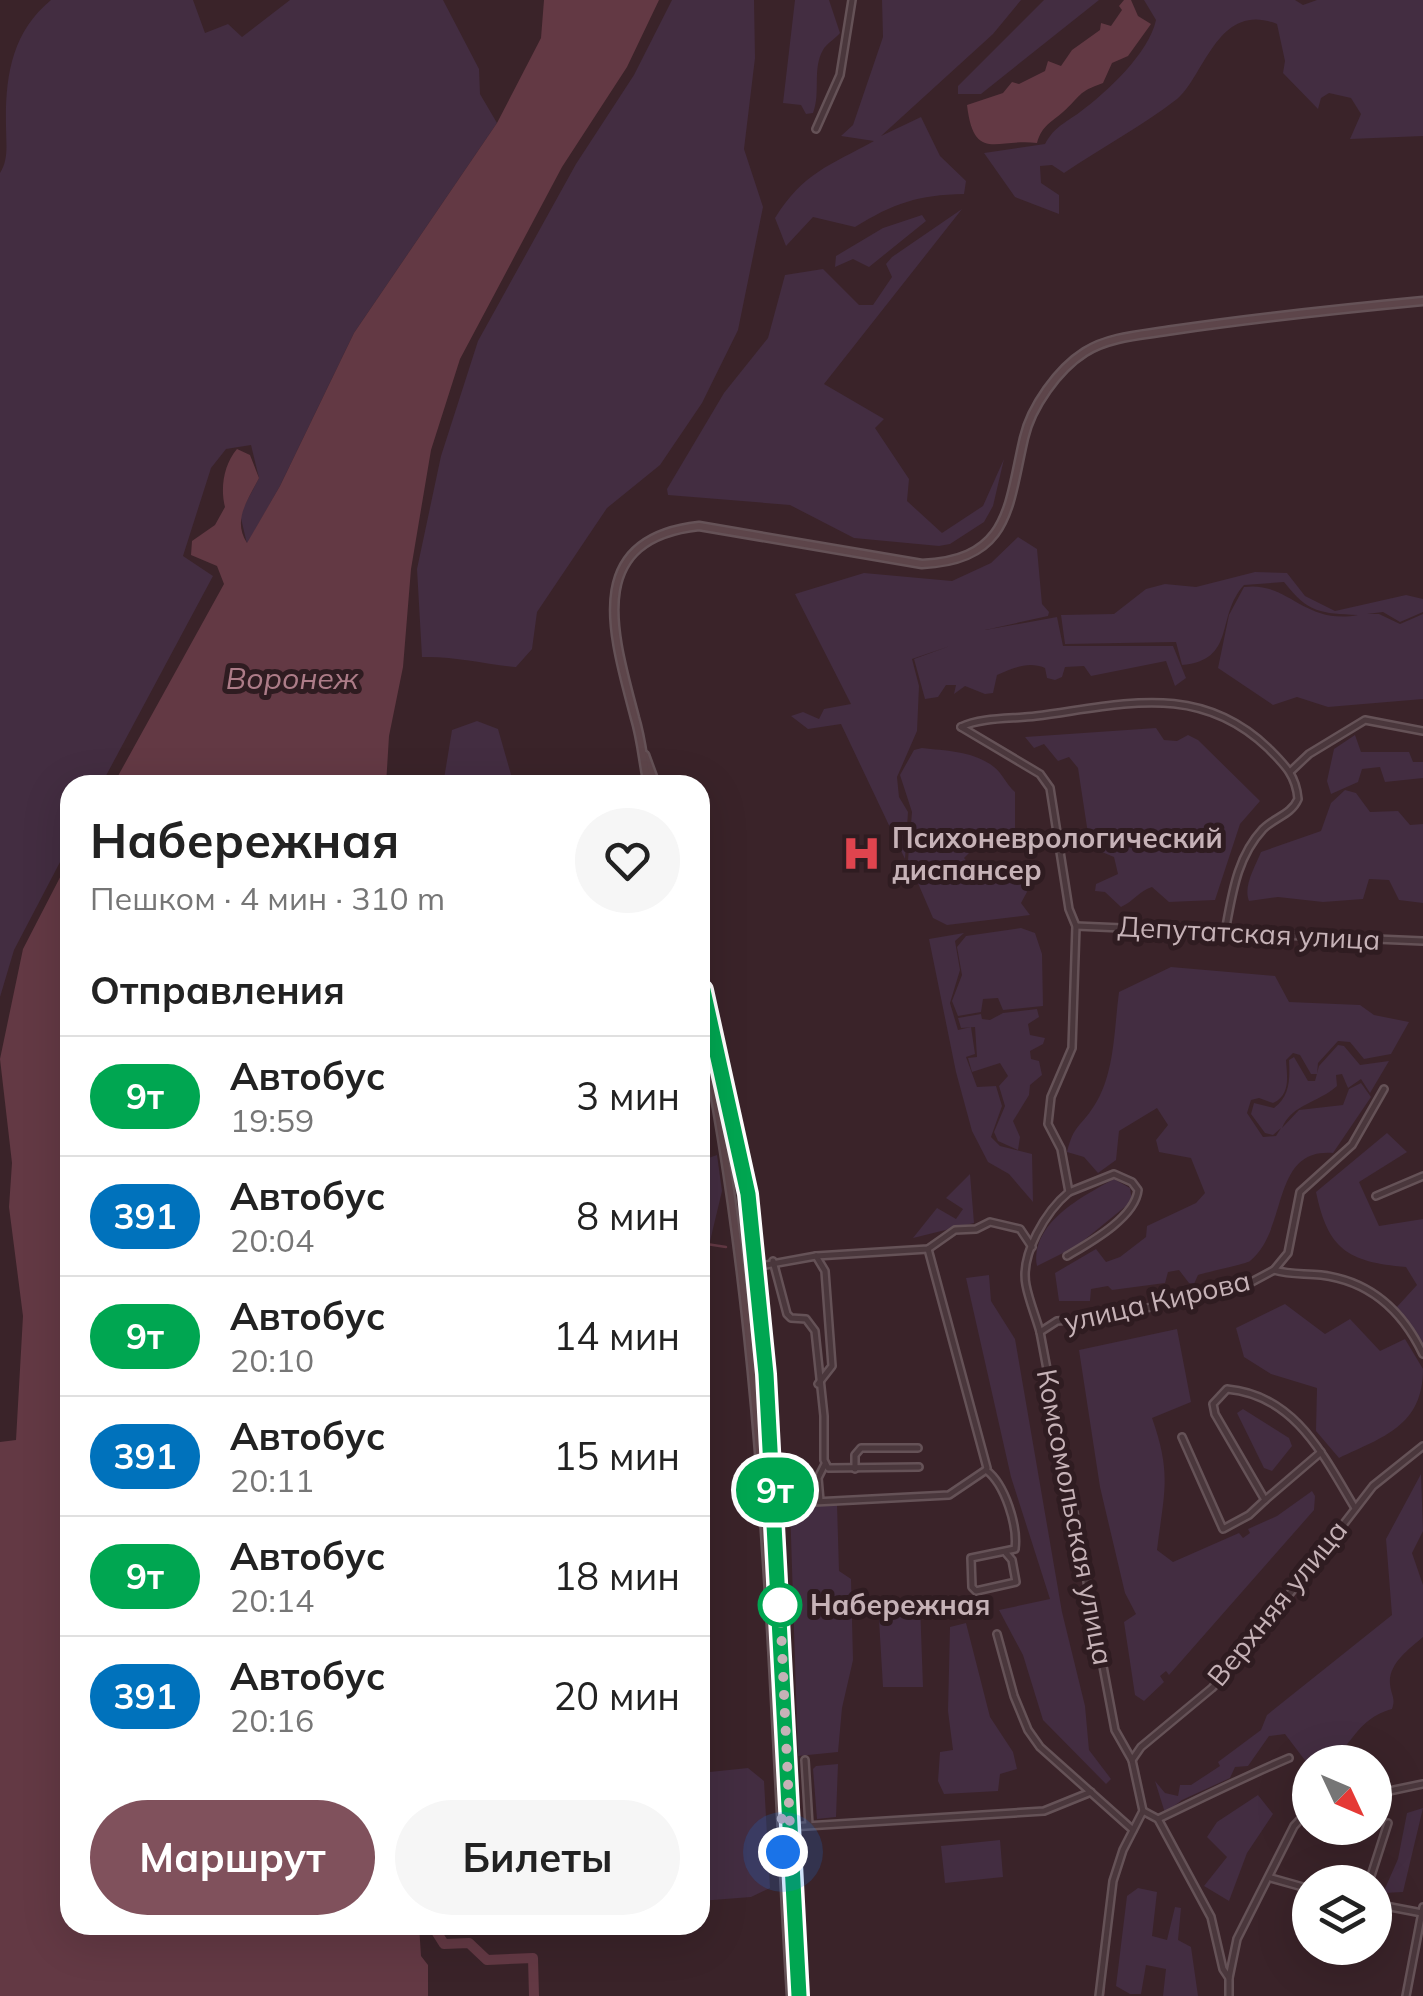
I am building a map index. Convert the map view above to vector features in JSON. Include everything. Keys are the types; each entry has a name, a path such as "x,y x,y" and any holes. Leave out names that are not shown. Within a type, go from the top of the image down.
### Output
{"main road":[{"path":"652,775 612,633 616,582 628,560 648,539 668,530 699,526 922,564 959,559 994,536 1007,518 1030,421 1062,374 1086,351 1122,338 1423,300"},
{"path":"645,754 647,775"},
{"path":"710,1022 748,1194 771,1428 799,1996"},
{"path":"710,1072 734,1198 758,1415 791,1996"},
{"path":"758,1415 771,1428"},
{"path":"781,1818 790,1827"}],"street":[{"path":"816,129 840,75 852,0"},
{"path":"1069,1192 1061,1149 1048,1124 1051,1097 1072,1048 1076,926 1069,909 1050,788 1040,774 960,728 1088,708 1184,702 1235,722 1290,771 1297,802 1291,811 1268,824 1246,852 1236,878 1225,932"},
{"path":"1290,771 1309,754 1365,720 1423,732"},
{"name":"Депутатская улица","path":"1076,926 1423,941"},
{"name":"улица Кирова","path":"1040,1332 1057,1321 1102,1318 1246,1286 1274,1270 1288,1253 1300,1192 1352,1145 1384,1089"},
{"path":"755,1266 816,1256 928,1249 955,1230 976,1229 990,1222 1020,1229 1032,1247 1050,1211 1069,1192 1114,1174 1132,1182 1138,1190 1137,1200 1122,1216 1066,1256"},
{"path":"1376,1196 1423,1176"},
{"name":"Комсомольская улица","path":"1032,1247 1026,1272 1114,1730 1132,1760 1143,1811"},
{"path":"928,1249 986,1470 999,1484 1017,1536 1016,1550 971,1558 972,1587 976,1590 1016,1582 1012,1560 1006,1553"},
{"path":"816,1256 825,1271 832,1366 818,1384"},
{"path":"773,1261 786,1314 806,1319 814,1331 828,1468 919,1467"},
{"name":"улица Кирова","path":"1274,1270 1292,1276 1321,1275 1380,1295 1423,1354"},
{"path":"1265,1500 1215,1414 1213,1404 1227,1389 1270,1399 1304,1428 1355,1508"},
{"path":"1182,1436 1223,1529 1249,1516 1321,1452"},
{"name":"Верхняя улица","path":"1132,1760 1138,1750 1241,1657 1355,1508 1386,1475 1423,1446"},
{"path":"855,1469 855,1455 860,1448 918,1448"},
{"path":"820,1501 819,1473 826,1464"},
{"path":"776,1504 950,1495 986,1470"},
{"path":"997,1634 1028,1730 1040,1747 1133,1830"},
{"path":"1158,1819 1225,1784 1240,1782 1289,1758"},
{"path":"805,1760 809,1825"},
{"path":"1392,1790 1423,1784"},
{"path":"790,1827 920,1822 1044,1811 1091,1792"},
{"path":"1099,1996 1113,1881 1143,1811 1158,1819 1212,1917 1223,1969 1229,1978"},
{"path":"1229,1996 1237,1939 1292,1831"},
{"path":"1271,1878 1292,1884"},
{"path":"1392,1906 1422,1910 1406,1996"}],"shaded area":[{"path":"51,0 193,0 205,33 228,24 242,37 290,0 443,0 479,69 480,94 497,123 354,333 280,486 247,544 240,514 259,478 251,445 226,449 211,468 183,556 213,576 106,775 60,775 60,862 14,950 0,997 0,173 6,157 7,91 13,57 38,13"},
{"path":"672,0 754,0 755,58 744,149 763,207 738,330 702,403 660,465 607,508 537,612 532,649 516,667 422,657 417,569 441,456 478,341 576,164 634,75"},
{"path":"795,0 829,0 840,33 820,57 815,105 813,113 806,114 801,105 783,103"},
{"path":"882,0 1021,0 993,34 881,136 921,117 940,156 966,181 964,194 907,202 855,227 813,217 786,246 775,218 796,190 819,172 874,141 841,136 853,125 883,37"},
{"path":"1044,0 1099,0 981,94 958,94 958,86"},
{"path":"1144,0 1295,0 1303,5 1317,0 1423,0 1423,136 1350,139 1361,114 1351,98 1329,93 1321,98 1318,109 1283,73 1285,61 1277,24 1257,19 1240,22 1227,31 1187,88 1150,118 1064,173 1052,165 1040,166 1041,183 1059,195 1059,214 1015,197 984,153 1045,144 1056,129 1114,83 1152,33 1156,20"},
{"path":"962,209 824,384 884,419 875,428 909,479 907,501 942,533 983,506 1004,459 993,506 984,522 950,544 939,546 854,538 790,505 668,495 667,489 724,393 768,338 785,275 823,269 859,305 873,305 892,277 886,264 892,257"},
{"path":"922,215 926,221 869,267 853,259 835,267 836,256 883,228"},
{"path":"1018,537 1037,549 1042,604 1048,616 985,630 1057,617 1063,646 1173,646 1186,678 1175,686 1166,661 1091,676 1084,666 1065,667 1062,677 1055,680 1047,678 1045,668 1027,665 997,675 993,693 965,686 954,694 956,685 946,685 938,697 925,699 914,659 950,646 912,659 919,686 917,731 897,777 899,797 908,812 905,859 841,724 808,729 791,716 803,712 819,719 824,709 851,704 795,594 864,573 952,581 991,563"},
{"path":"1255,572 1287,573 1305,596 1335,611 1406,595 1423,599 1423,612 1400,622 1383,612 1367,614 1379,614 1400,624 1423,614 1423,699 1328,707 1297,697 1273,705 1218,668 1229,615 1244,587 1273,590 1323,614 1358,615 1316,610 1284,582 1244,585 1235,597 1218,646 1199,661 1182,665 1176,642 1065,644 1061,615 1114,614 1146,589 1165,584 1196,587"},
{"path":"477,721 498,729 511,775 445,775 452,730"},
{"path":"1156,728 1164,740 1177,741 1188,735 1198,740 1260,801 1240,824 1215,900 1169,902 1152,887 1121,907 1105,892 1095,891 1096,884 1118,874 1114,857 1090,847 1078,768 1069,757 1058,761 1044,744 1034,748 1025,737"},
{"path":"1355,735 1361,752 1409,752 1413,762 1423,762 1423,778 1385,782 1380,767 1362,769 1358,782 1331,794 1327,781 1334,749"},
{"path":"914,750 978,758 997,770 1015,792 1015,842 977,845 964,858 970,865 991,863 1012,869 1027,892 1021,903 1030,915 947,925 933,918 908,860 912,812 900,775"},
{"path":"1345,790 1356,793 1370,812 1398,811 1410,825 1423,824 1423,903 1399,900 1389,880 1369,879 1363,899 1323,902 1278,897 1249,901 1249,883 1261,852 1321,831 1331,803"},
{"path":"1021,928 1035,933 1042,954 1043,1006 1003,1010 998,998 983,999 981,1012 958,1016 952,1001 962,975 957,947 966,936"},
{"path":"964,933 955,941 960,970 950,1003 958,1030 971,1027 975,1054 966,1057 977,1087 996,1086 1002,1106 991,1137 1000,1146 1032,1154 1033,1202 1009,1174 988,1162 972,1131 956,1072 929,939"},
{"path":"1171,967 1275,976 1289,1002 1360,1005 1374,1015 1409,1022 1391,1054 1364,1059 1350,1042 1338,1041 1318,1063 1317,1073 1338,1045 1344,1046 1360,1065 1389,1061 1370,1093 1361,1079 1348,1088 1342,1074 1336,1075 1337,1086 1299,1109 1286,1120 1282,1128 1299,1110 1343,1105 1349,1089 1361,1083 1371,1097 1333,1153 1313,1155 1299,1163 1289,1177 1271,1230 1250,1261 1198,1275 1194,1284 1179,1270 1168,1272 1165,1283 1112,1290 1108,1286 1091,1289 1090,1301 1059,1301 1055,1273 1096,1249 1106,1262 1120,1257 1146,1237 1147,1226 1196,1203 1205,1193 1191,1158 1159,1152 1156,1140 1168,1125 1157,1108 1119,1131 1116,1160 1098,1173 1084,1157 1067,1152 1106,1080 1119,992","holes":["1293,1053 1300,1055 1311,1074 1317,1074 1315,1081 1308,1081 1294,1057 1289,1060 1288,1087 1279,1103 1274,1108 1254,1103 1251,1114 1265,1133 1273,1135 1281,1128 1276,1136 1263,1137 1247,1113 1251,1100 1279,1100 1287,1084 1286,1060"]},
{"path":"1037,1009 1039,1017 1028,1024 1030,1035 1045,1038 1043,1044 1030,1051 1031,1059 1039,1061 1042,1075 1030,1085 1029,1095 1013,1121 1020,1137 1018,1150 998,1141 994,1132 1005,1106 999,1086 1008,1076 1000,1063 972,1072 968,1058 977,1057 975,1027 961,1028 958,1018 981,1014 982,1019 990,1020 1003,1013"},
{"path":"1387,1133 1407,1152 1359,1182 1379,1226 1423,1219 1423,1345 1396,1308 1417,1285 1406,1267 1369,1261 1343,1249 1327,1227 1316,1192"},
{"path":"717,1155 722,1191 710,1241 710,1157"},
{"path":"970,1174 974,1223 913,1238 937,1208 956,1219 963,1209 946,1198"},
{"path":"1114,1179 1130,1188 1132,1201 1077,1246 1037,1266 1037,1251 1050,1224 1074,1203"},
{"path":"989,1275 991,1301 1015,1339 1062,1612 1085,1706 1089,1750 1111,1779 1106,1784 1043,1720 1023,1655 999,1610 1050,1599 1011,1477 966,1278"},
{"path":"1285,1304 1325,1334 1350,1319 1380,1351 1405,1339 1423,1369 1416,1404 1398,1427 1339,1458 1316,1431 1317,1388 1271,1374 1244,1357 1236,1328"},
{"path":"1177,1329 1191,1402 1152,1418 1164,1469 1157,1550 1173,1562 1239,1533 1243,1538 1250,1533 1248,1529 1277,1516 1312,1491 1314,1510 1169,1675 1166,1671 1160,1676 1164,1682 1144,1701 1135,1695 1124,1622 1136,1614 1125,1593 1100,1487 1079,1350"},
{"path":"1243,1409 1289,1438 1292,1446 1272,1471 1264,1468 1237,1413"},
{"path":"1421,1474 1423,1531 1412,1553 1423,1585 1423,1637 1392,1670 1392,1709 1366,1723 1347,1745 1293,1745 1285,1734 1269,1736 1248,1766 1235,1767 1230,1778 1182,1800 1165,1813 1155,1781 1165,1793 1178,1796 1180,1785 1191,1785 1220,1766 1218,1762 1261,1730 1267,1715 1392,1615 1386,1539"},
{"path":"837,1504 839,1571 851,1579 853,1660 842,1708 838,1752 798,1756 790,1505"},
{"path":"878,1603 920,1603 923,1687 883,1687"},
{"path":"966,1623 990,1717 1013,1752 1017,1769 1000,1774 998,1791 944,1794 938,1781 940,1752 953,1750 948,1711 950,1627"},
{"path":"838,1764 836,1817 817,1819 813,1769"},
{"path":"748,1768 764,1781 770,1888 751,1897 710,1900 710,1772"},
{"path":"1258,1795 1273,1814 1247,1853 1229,1901 1204,1886 1227,1857 1207,1837 1217,1822"},
{"path":"1423,1808 1403,1892 1392,1893 1392,1873 1407,1813"},
{"path":"1000,1840 1003,1877 945,1883 941,1846"},
{"path":"1138,1888 1157,1892 1152,1936 1167,1940 1175,1907 1181,1908 1178,1940 1191,1947 1198,1996 1163,1996 1166,1969 1146,1965 1141,1994 1130,1994 1116,1986 1127,1896"}],"water":[{"name":"Воронеж","path":"544,0 659,0 627,67 562,167 460,359 431,450 411,569 403,667 389,736 387,775 119,775 224,584 217,566 191,555 192,541 215,525 225,507 224,476 233,455 237,449 250,455 259,478 241,518 247,543 280,486 354,333 497,123 541,38"},
{"path":"1124,0 1131,0 1138,16 1151,24 1128,56 1112,63 1103,83 1080,95 1045,128 1037,143 989,144 975,135 967,105 1003,93 1012,82 1019,84 1045,71 1048,61 1061,66 1072,50 1100,30 1101,23 1111,26"},
{"path":"60,877 60,1935 420,1935 421,1956 428,1965 428,1996 0,1996 0,1442 16,1440 23,1316 9,1207 12,1163 0,1059 23,949"}],"waterway":[{"path":"710,1245 726,1247"},
{"path":"438,1935 444,1944 469,1943 487,1960 533,1958 534,1996"},
{"path":"1103,1996 1104,1987"}],"bus line":[{"name":"9т","path":"710,1020 748,1194 766,1374 776,1504 799,1996"}],"place":[{"name":"Психоневрологический диспансер","path":"862,854"},
{"name":"Набережная","path":"780,1605"}],"route":[{"path":"780,1605 790,1827 781,1818 783,1852"}]}
